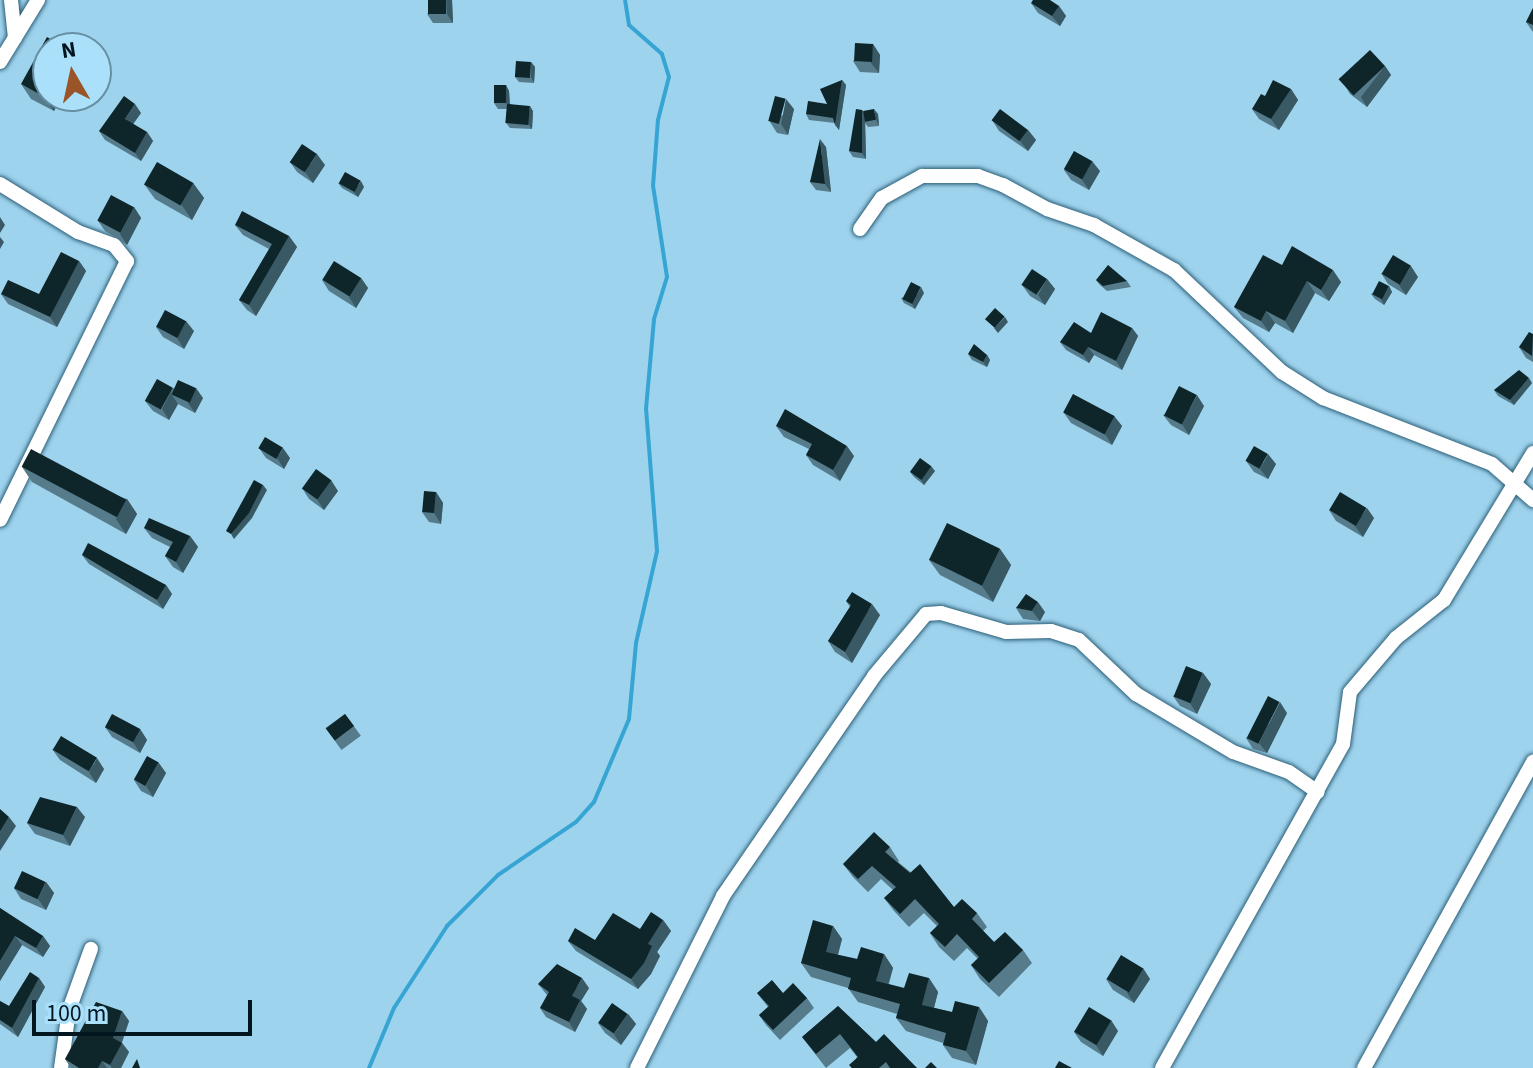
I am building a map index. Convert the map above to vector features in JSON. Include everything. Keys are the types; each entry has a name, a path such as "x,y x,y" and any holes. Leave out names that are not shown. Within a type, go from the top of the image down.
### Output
{"street":[{"path":"11,0 15,39"},
{"path":"0,62 38,0"},
{"path":"860,229 882,198 922,176 978,176 1003,185 1047,209 1094,225 1174,270 1282,372 1323,398 1458,448 1492,464 1533,500"},
{"path":"0,184 78,232 114,245 127,261 0,520"},
{"path":"1162,1068 1343,744 1350,692 1396,638 1444,600 1533,453"},
{"path":"637,1068 723,896 874,676 926,614 941,613 1006,632 1051,631 1079,640 1136,694 1233,752 1289,772 1318,792"},
{"path":"1364,1068 1533,762"},
{"path":"61,1068 69,1010 91,949"}],"building":[{"path":"428,0 446,0 446,14 428,14"},
{"path":"1033,0 1050,0 1059,6 1052,16 1031,3"},
{"path":"1533,8 1533,25 1526,22"},
{"path":"855,43 873,44 872,62 854,61"},
{"path":"1370,50 1385,66 1354,95 1339,79"},
{"path":"516,61 531,62 530,78 515,77"},
{"path":"32,64 32,90 21,84"},
{"path":"842,80 835,125 833,118 806,114 808,101 827,104 820,89"},
{"path":"1273,80 1291,89 1271,119 1252,109 1261,94 1265,96"},
{"path":"494,85 506,85 506,103 494,103"},
{"path":"124,96 135,104 125,119 147,132 135,153 99,131"},
{"path":"775,96 786,99 779,124 768,121"},
{"path":"507,104 530,106 528,125 505,123"},
{"path":"856,109 862,110 862,153 849,151"},
{"path":"874,109 876,120 865,122 863,111"},
{"path":"1000,109 1028,130 1020,141 992,120"},
{"path":"820,139 825,184 810,182"},
{"path":"302,144 317,154 305,172 290,162"},
{"path":"1074,151 1092,161 1082,180 1064,169"},
{"path":"157,162 193,183 180,206 144,185"},
{"path":"345,172 361,181 354,192 339,183"},
{"path":"111,195 134,207 120,233 97,221"},
{"path":"242,211 289,236 249,305 239,300 272,244 235,225"},
{"path":"1292,246 1333,270 1321,290 1307,281 1285,321 1266,311 1261,321 1234,307 1263,255 1282,265"},
{"path":"61,252 79,261 50,317 1,294 8,280 39,294"},
{"path":"1393,255 1411,266 1400,285 1382,274"},
{"path":"334,261 361,278 349,297 322,280"},
{"path":"1108,265 1127,281 1103,286 1096,280"},
{"path":"1032,269 1047,279 1036,295 1021,285"},
{"path":"1379,281 1389,286 1382,299 1372,294"},
{"path":"911,282 921,287 912,304 902,299"},
{"path":"995,308 1005,317 995,328 985,319"},
{"path":"165,310 186,321 177,338 156,327"},
{"path":"1101,312 1132,328 1116,361 1088,347 1083,355 1060,342 1074,322 1091,333"},
{"path":"1529,332 1533,334 1532,356 1519,347"},
{"path":"974,344 987,355 983,362 968,354"},
{"path":"1519,370 1529,378 1510,400 1494,390"},
{"path":"157,379 173,388 161,410 145,401"},
{"path":"178,380 196,388 190,403 171,395"},
{"path":"1179,386 1197,395 1182,424 1164,415"},
{"path":"1073,394 1114,416 1105,435 1063,413"},
{"path":"785,409 847,446 833,470 806,455 812,444 776,426"},
{"path":"265,437 283,448 276,459 258,448"},
{"path":"1254,446 1268,454 1259,469 1246,461"},
{"path":"31,449 126,500 117,517 22,467"},
{"path":"920,458 931,466 921,480 910,472"},
{"path":"316,469 331,480 317,500 302,488"},
{"path":"254,480 263,485 249,513 231,534 226,531"},
{"path":"424,491 436,492 434,513 422,512"},
{"path":"1340,492 1367,508 1356,526 1329,510"},
{"path":"149,518 190,536 176,562 165,556 173,542 144,528"},
{"path":"947,523 1000,549 982,586 929,560"},
{"path":"88,543 166,585 157,600 82,555"},
{"path":"852,592 872,604 845,652 828,641 851,605 846,601"},
{"path":"1026,594 1038,602 1032,611 1016,608"},
{"path":"1186,666 1203,673 1190,703 1174,697"},
{"path":"1268,696 1280,702 1258,744 1247,738"},
{"path":"112,714 140,729 133,742 105,727"},
{"path":"345,714 354,726 335,740 326,728"},
{"path":"61,736 97,758 89,771 53,750"},
{"path":"147,756 158,762 145,786 134,780"},
{"path":"40,797 77,807 63,835 27,823"},
{"path":"0,809 9,817 0,832"},
{"path":"874,832 890,847 885,852 910,873 920,864 954,907 962,899 977,913 972,919 994,942 1005,932 1023,950 989,983 971,965 979,957 957,934 945,947 930,933 939,924 915,899 900,914 884,898 896,887 872,866 858,879 843,864"},
{"path":"22,871 46,882 38,899 14,888"},
{"path":"0,908 43,936 36,948 15,936 0,961"},
{"path":"651,912 663,920 648,944 652,946 644,963 631,979 568,941 575,928 595,940 613,913 640,929"},
{"path":"813,920 833,926 826,952 857,959 861,947 884,954 876,981 904,988 909,973 929,978 922,1005 952,1012 955,1001 979,1007 966,1051 943,1045 946,1033 896,1018 900,1004 848,989 851,978 801,963"},
{"path":"1121,955 1143,968 1129,992 1107,979"},
{"path":"557,964 582,978 572,996 580,1000 569,1022 540,1008 549,992 538,984"},
{"path":"30,972 39,978 12,1028 0,1020 0,1001 9,1006"},
{"path":"772,980 783,993 793,983 807,998 773,1030 759,1015 769,1006 757,993"},
{"path":"96,1002 122,1011 113,1038 122,1043 110,1065 102,1061 98,1068 79,1068 65,1059"},
{"path":"612,1003 628,1014 614,1034 598,1023"},
{"path":"838,1006 876,1042 884,1034 917,1068 890,1068 886,1062 879,1068 852,1068 849,1065 858,1057 840,1034 816,1054 802,1037"},
{"path":"1089,1007 1111,1020 1096,1045 1074,1032"},
{"path":"1059,1061 1072,1068 1055,1068"}],"waterway":[{"path":"369,1068 394,1008 447,926 498,875 576,822 594,802 629,719 636,643 657,551 646,409 654,319 667,277 653,186 658,120 669,77 662,54 629,25 625,0"}]}
